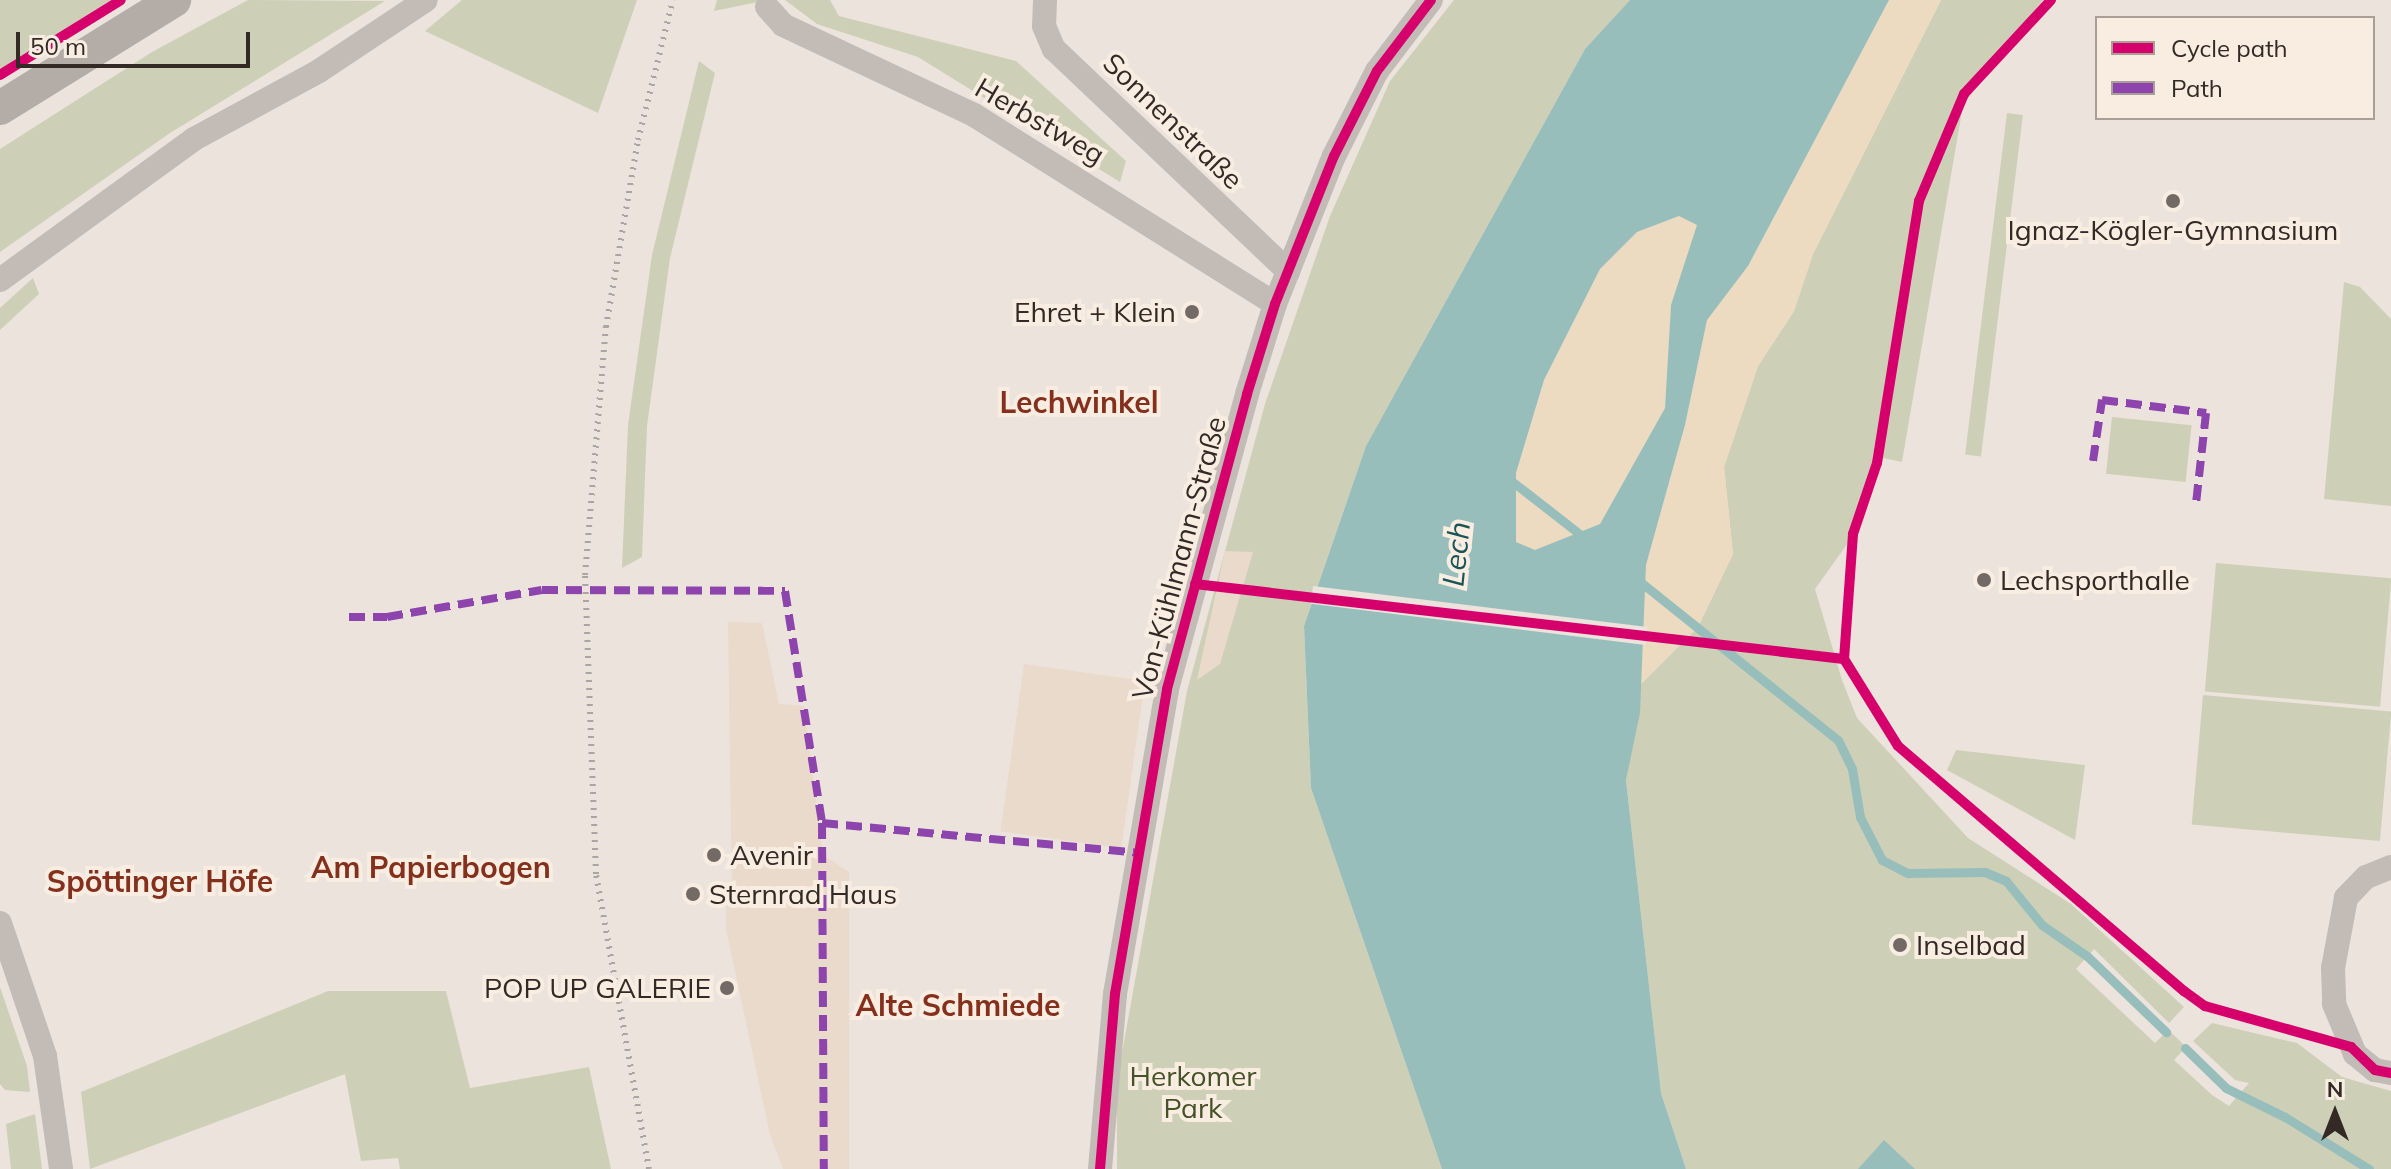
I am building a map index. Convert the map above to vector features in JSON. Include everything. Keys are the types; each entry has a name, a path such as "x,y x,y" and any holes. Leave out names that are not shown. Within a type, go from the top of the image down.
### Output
{"main road":[{"path":"0,108 174,0"}],"street":[{"path":"0,280 194,139 319,71 426,0"},
{"name":"Sonnenstraße","path":"1045,0 1044,26 1054,49 1288,271"},
{"name":"Von-Kühlmann-Straße","path":"1100,1169 1115,994 1167,689 1275,304 1334,156 1377,71 1431,0"},
{"name":"Herbstweg","path":"767,7 783,25 974,115 1275,304"},
{"path":"2391,867 2366,877 2346,898 2333,968 2334,1004 2355,1054 2375,1070 2391,1073"},
{"path":"0,923 45,1056 61,1169"}],"green space":[{"path":"0,0 111,0 0,70"},
{"path":"248,0 385,1 170,133 0,252 0,149 152,52"},
{"path":"462,0 637,0 598,113 425,31"},
{"path":"717,0 757,0 758,2 714,11"},
{"path":"785,0 830,0 839,16 1016,61 1126,161 1120,182 918,57 817,24"},
{"name":"Herkomer Park","path":"1454,0 1630,0 1585,49 1366,446 1304,626 1311,788 1442,1169 1117,1169 1117,1081 1187,691 1265,404 1330,216 1390,81"},
{"path":"1941,0 2043,0 1963,105 1902,462 1874,456 1848,543 1815,589 1842,680 1857,718 1968,838 2071,904 2184,1007 2169,1023 2094,949 2076,969 2155,1043 2168,1030 2177,1038 2186,1047 2174,1060 2212,1095 2229,1106 2249,1083 2235,1080 2193,1041 2212,1023 2297,1043 2342,1077 2391,1091 2391,1169 1686,1169 1661,1093 1626,780 1641,684 1698,627 1733,554 1724,467 1758,366 1794,311 1813,254"},
{"path":"699,61 715,73 670,258 647,426 642,557 622,568 628,425 652,255"},
{"path":"2007,113 2023,115 1981,456 1965,454"},
{"path":"33,278 39,294 0,330 0,308"},
{"path":"2344,282 2360,287 2391,319 2391,506 2324,499"},
{"path":"2112,417 2192,425 2186,482 2106,474"},
{"path":"2216,563 2391,578 2380,707 2205,692"},
{"path":"2203,695 2391,711 2380,841 2192,825"},
{"path":"1956,750 2085,765 2075,840 1947,770"},
{"path":"0,987 27,1066 30,1092 5,1090 0,1084"},
{"path":"328,991 446,991 470,1088 589,1067 611,1169 400,1169 398,1158 361,1161 345,1074 90,1169 81,1092"},
{"path":"35,1114 42,1169 11,1169 6,1124"}],"sand":[{"path":"1889,0 1941,0 1813,254 1794,311 1758,366 1724,467 1733,554 1698,627 1641,684 1646,565 1685,425 1707,319 1748,266"},
{"path":"1679,216 1698,225 1671,305 1665,408 1600,524 1535,551 1516,542 1516,473 1544,380 1600,269 1637,232"}],"shaded area":[{"path":"1225,551 1253,552 1220,664 1197,680"},
{"path":"728,622 762,623 779,704 804,706 823,855 849,872 849,1169 783,1169 770,1135 726,929 726,905 732,905"},
{"path":"1024,664 1145,681 1121,848 1000,831"}],"water":[{"name":"Lech","path":"1630,0 1889,0 1748,266 1707,320 1685,425 1646,565 1640,713 1626,780 1661,1093 1686,1169 1442,1169 1311,788 1304,626 1366,446 1585,49","holes":["1679,216 1697,225 1671,305 1665,408 1600,524 1535,550 1516,542 1516,473 1544,380 1600,269 1637,232"]},
{"path":"1884,1140 1915,1169 1858,1169"}],"pier":[{"path":"1313,586 1647,627 1645,645 1311,604"}],"waterway":[{"path":"1509,479 1586,539"},
{"path":"1638,580 1838,740 1852,769 1860,817 1882,860 1908,873 1985,872 2006,881 2042,925 2087,956 2166,1032"},
{"path":"2185,1048 2226,1088 2285,1117 2369,1169"}],"railway":[{"path":"649,1169 596,874 585,575 606,327 638,140 673,0"}],"marked path":[{"path":"2093,461 2102,400 2206,413 2196,503"},
{"path":"349,617 387,617 542,590 785,591 822,823 824,1169"},
{"path":"822,823 1138,853"}],"cycle path":[{"path":"0,75 121,0"},
{"path":"1100,1169 1115,994 1167,689 1247,394 1275,304 1334,156 1377,71 1431,0"},
{"path":"2051,0 1964,94 1919,201 1877,463 1853,534 1844,659 1898,746 2184,991 2205,1006 2351,1047 2375,1070 2391,1073"},
{"path":"1195,584 1844,659"}],"place":[{"name":"Ignaz-Kögler-Gymnasium","path":"2173,201"},
{"name":"Ehret + Klein","path":"1192,312"},
{"name":"Lechsporthalle","path":"1984,580"},
{"name":"Avenir","path":"714,855"},
{"name":"Sternrad Haus","path":"693,894"},
{"name":"Inselbad","path":"1900,945"},
{"name":"POP UP GALERIE","path":"727,988"}],"district":[{"name":"Lechwinkel","path":"1079,402"},
{"name":"Am Papierbogen","path":"431,867"},
{"name":"Spöttinger Höfe","path":"160,881"},
{"name":"Alte Schmiede","path":"958,1005"}]}
